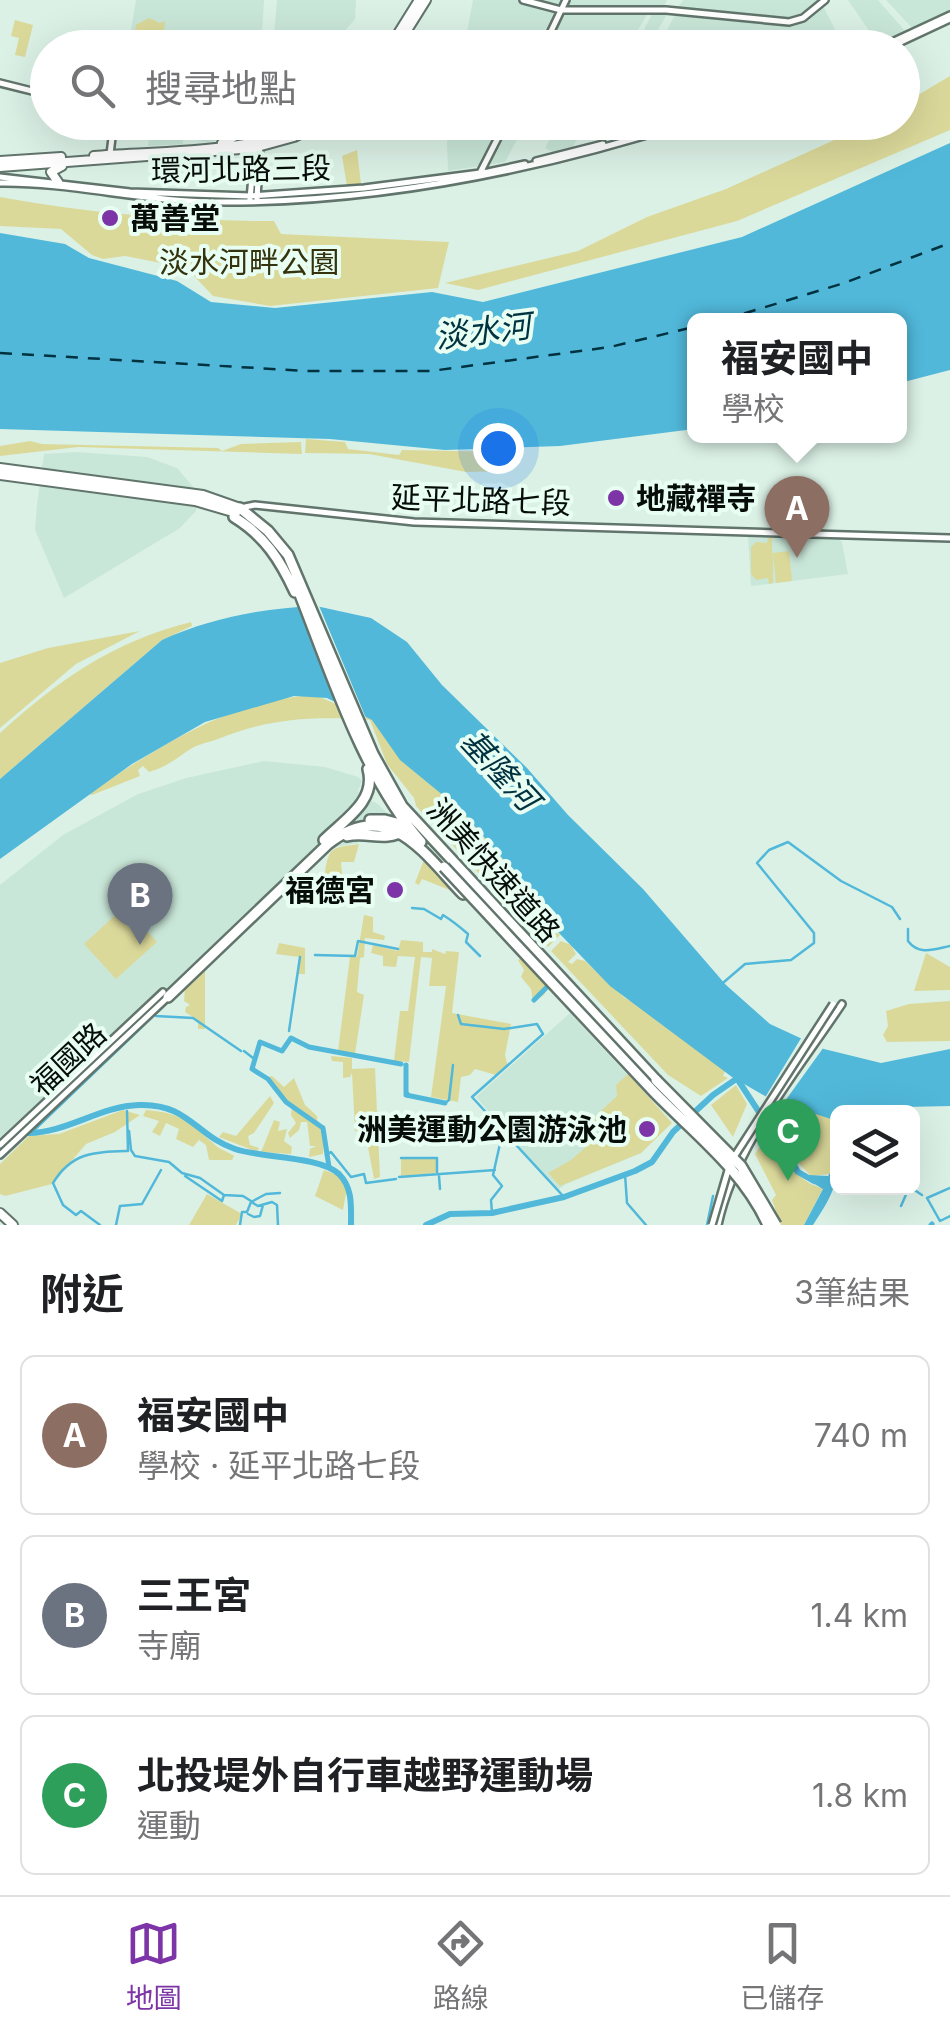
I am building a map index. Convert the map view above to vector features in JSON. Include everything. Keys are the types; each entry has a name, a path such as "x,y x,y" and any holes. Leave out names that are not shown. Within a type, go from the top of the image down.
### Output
{"highway":[{"path":"238,511 266,533"},
{"name":"洲美快速道路","path":"266,533 308,616 384,790 410,830 730,1153 752,1182 772,1225"},
{"name":"洲美快速道路","path":"266,533 298,563 373,754 402,806 540,970 730,1168 772,1225"},
{"path":"321,847 355,834 398,835 407,828 410,818 408,805 386,771 348,692"},
{"path":"165,994 321,847 361,804 370,788 370,776 347,710"},
{"path":"321,847 354,828 395,829 416,844 497,928 516,938"},
{"path":"540,970 718,1149 727,1174"},
{"path":"556,974 580,1006"}],"main road":[{"path":"401,30 418,0"},
{"path":"402,30 418,0"},
{"path":"211,146 226,140"},
{"path":"0,170 55,167 211,146 257,145 271,140"},
{"path":"0,170 35,162 234,150 283,140"},
{"path":"0,170 80,157 112,157"},
{"path":"66,160 80,157"},
{"path":"55,167 51,175 58,182"},
{"name":"延平北路七段","path":"0,471 203,498 238,511"},
{"path":"0,1213 13,1225"}],"street":[{"path":"523,0 562,10 666,10 789,22 805,16 825,0"},
{"path":"553,30 566,0"},
{"path":"920,31 950,18"},
{"path":"920,33 950,18"},
{"path":"0,83 30,90"},
{"path":"112,157 113,140"},
{"path":"253,199 257,140"},
{"path":"479,174 497,140"},
{"name":"環河北路三段","path":"0,170 130,192 253,199 479,174 625,140"},
{"path":"234,150 273,195"},
{"name":"環河北路三段","path":"0,170 150,200 365,193 427,181"},
{"path":"232,196 244,189 253,174"},
{"name":"延平北路七段","path":"238,511 414,522 950,538"},
{"name":"福國路","path":"0,1145 165,994"},
{"name":"福國路","path":"0,1155 165,994"},
{"path":"715,1225 720,1191 731,1163 833,1004"},
{"path":"715,1225 741,1158 842,1004"}],"shaded area":[{"path":"136,0 264,0 262,30 131,30"},
{"path":"277,0 356,0 355,19 346,30 274,30"},
{"path":"473,0 667,0 663,8 677,9 683,0 826,0 822,4 835,30 667,30 676,13 667,14 658,30 644,30 652,14 648,13 638,30 467,30"},
{"path":"848,0 878,0 904,30 869,30"},
{"path":"886,0 950,0 950,12 914,30"},
{"path":"149,140 183,140 183,144 148,146"},
{"path":"448,140 517,140 505,162 448,171"},
{"path":"549,140 577,140 571,150 556,154 545,148"},
{"path":"44,454 147,457 177,468 195,489 196,511 180,528 64,598 35,530 37,505"},
{"path":"748,536 839,539 848,574 751,586"},
{"path":"264,761 325,767 358,777 362,781 358,791 361,795 378,804 401,827 394,838 378,841 361,834 358,843 329,848 0,1156 0,885 63,835 138,794 186,778"},
{"path":"570,1013 671,1122 641,1153 558,1190 476,1097"}],"green space":[{"path":"149,18 165,21 164,30 135,30 136,25"},
{"path":"15,20 33,25 25,57 15,55 19,38 11,36"},
{"path":"950,76 950,130 737,221 478,290 445,283 578,251 647,217 726,189 834,140 920,140 920,94"},
{"path":"357,150 361,184 347,186 342,156"},
{"name":"淡水河畔公園","path":"0,197 137,215 274,221 281,234 449,242 438,288 270,306 213,296 194,276 161,263 92,255 61,229 0,226"},
{"path":"306,439 345,442 348,449 399,455 402,450 510,452 510,471 466,472 369,454 305,453"},
{"path":"30,441 222,451 241,444 301,442 302,454 78,447 0,456 0,446"},
{"path":"772,538 772,553 789,551 792,581 776,583 773,553 773,583 769,584 768,578 756,580 751,574 751,547 756,542 767,543"},
{"path":"191,622 192,626 162,640 0,779 0,733 22,714 88,665 136,640"},
{"path":"140,631 76,664 0,728 0,663 48,648"},
{"path":"315,695 375,721 446,798 451,798 487,835 492,849 506,861 540,915 560,935 548,947 416,806 387,764 370,720 311,719 256,727 195,747 156,770 149,772 143,766 138,770 140,776 89,794 196,728 254,706"},
{"path":"359,844 354,862 341,862 343,881 320,878 334,849"},
{"path":"425,857 454,888 452,891 422,879 419,885 415,883"},
{"path":"125,906 157,942 116,979 84,944"},
{"path":"364,915 373,917 373,932 385,936 384,940 365,938 357,992 364,995 355,1054 338,1051 350,957 357,957"},
{"path":"401,940 423,942 423,952 459,952 452,1013 511,1024 505,1055 508,1067 496,1075 475,1069 461,1077 458,1102 431,1097 446,986 429,986 432,958 421,957 409,1062 394,1061 400,1011 408,1011 415,957 398,956 396,967 383,966 383,956 371,953 373,945 398,951"},
{"path":"561,941 571,945 576,954 568,962 585,961 625,998 659,1017 660,1023 717,1064 728,1078 701,1096 668,1075 551,951"},
{"path":"279,943 305,948 305,974 298,974 299,957 276,954"},
{"path":"926,953 950,967 950,990 914,991"},
{"path":"521,958 548,987 533,1002 531,989 521,977"},
{"path":"205,970 205,1029 198,1029 198,1020 185,1012 190,1005 184,1001 185,988"},
{"path":"950,1001 950,1041 887,1042 883,1035 888,1026 886,1011 909,1004"},
{"path":"331,1056 352,1058 352,1069 375,1068 380,1177 374,1179 365,1131 355,1131 352,1073 343,1078 343,1062 332,1061"},
{"path":"628,1074 672,1123 641,1153 560,1186 548,1173 571,1160 602,1133 591,1120 617,1096 616,1085"},
{"path":"269,1077 284,1087 294,1078 305,1105 317,1116 318,1127 325,1125 323,1154 309,1157 310,1149 316,1146 310,1146 307,1122 301,1122 290,1138 288,1133 296,1123 291,1115 292,1104 283,1099"},
{"path":"736,1085 747,1104 733,1137 711,1105"},
{"path":"270,1096 274,1103 248,1136 250,1145 259,1148 257,1152 219,1137 223,1132 236,1136"},
{"path":"786,1106 830,1117 830,1174 811,1176 791,1155 776,1124"},
{"path":"123,1110 140,1115 115,1132 86,1144 52,1184 0,1194 0,1164 29,1136 59,1134"},
{"path":"146,1110 184,1120 234,1156 232,1160 209,1160 206,1145 199,1140 193,1147 176,1139 179,1129 166,1123 160,1136 152,1132 159,1121 143,1116"},
{"path":"274,1120 280,1122 278,1131 287,1129 284,1141 292,1147 291,1154 261,1152"},
{"path":"770,1131 798,1174 823,1188 804,1225 781,1225 772,1200 776,1195 755,1154"},
{"path":"401,1158 437,1159 436,1173 401,1176"},
{"path":"324,1170 337,1175 347,1188 343,1210 315,1196"},
{"path":"207,1194 242,1214 236,1225 189,1225"}],"water":[{"name":"淡水河","path":"950,143 950,370 907,381 907,313 687,313 687,430 560,446 445,450 330,439 0,429 0,233 65,244 89,258 177,281 211,302 275,308 432,292 483,302 742,237"},
{"name":"基隆河","path":"316,606 371,618 407,642 442,685 643,889 726,985 770,1024 824,1049 881,1063 950,1049 950,1106 830,1105 830,1119 770,1099 732,1077 610,986 533,906 508,865 461,810 400,760 372,720 327,698 294,696 205,722 132,764 0,859 0,779 162,640 199,626 277,609"},
{"path":"830,1173 830,1195 813,1225 804,1225 823,1189 806,1179 809,1175"}],"pier":[{"path":"317,601 368,723 341,709 296,602"},
{"path":"803,1035 826,1044 780,1108 768,1104 763,1101"}],"waterway":[{"path":"724,982 745,964 791,960 814,943 814,933 757,863 769,850 788,842 841,881 892,907 900,919"},
{"path":"412,908 449,919 468,934 466,942 480,956"},
{"path":"908,929 908,941 917,949 950,946"},
{"path":"315,955 355,956 358,941 398,949"},
{"path":"289,1031 300,957"},
{"path":"534,1000 546,988"},
{"path":"30,1134 171,999"},
{"path":"458,1015 461,1024 504,1029 537,1024 543,1034 472,1097 564,1197"},
{"path":"156,1016 193,1018 241,1051"},
{"path":"329,1167 323,1128 286,1102 268,1079 252,1069 260,1042 282,1051 291,1038 309,1047 401,1064"},
{"path":"244,1051 253,1058"},
{"path":"406,1065 406,1095 445,1103"},
{"path":"445,1103 449,1100 453,1065"},
{"path":"426,1225 450,1214 492,1213 564,1197 635,1171 652,1162 673,1132 713,1095 742,1075"},
{"path":"738,1080 798,1172 814,1181"},
{"path":"27,1133 55,1129 125,1107 169,1109 235,1149 330,1168 347,1185 351,1225"},
{"path":"100,1225 81,1211 76,1215 63,1205 53,1183 68,1165 85,1156 128,1151 127,1111"},
{"path":"129,1131 135,1156 169,1162 224,1195 243,1196 251,1201"},
{"path":"492,1213 491,1200 502,1186 493,1175 502,1135"},
{"path":"326,1155 331,1152 351,1177 364,1174 366,1183 396,1179"},
{"path":"401,1158 437,1158 437,1172"},
{"path":"116,1225 120,1206 142,1204 161,1170"},
{"path":"399,1177 495,1170"},
{"path":"625,1174 627,1203 646,1225"},
{"path":"185,1176 222,1201 224,1195"},
{"path":"439,1176 440,1189"},
{"path":"950,1188 927,1198 940,1221 950,1216"},
{"path":"240,1225 242,1212 247,1212 251,1202 266,1194 280,1193"},
{"path":"901,1206 906,1195"},
{"path":"707,1225 713,1196"},
{"path":"253,1203 277,1205 278,1225"},
{"path":"248,1214 260,1216 263,1205"}],"ferry route":[{"path":"746,313 844,283 950,243"},
{"path":"0,353 307,371 431,371 610,347 687,329"}],"place":[{"name":"萬善堂","path":"110,218"},
{"name":"地藏禪寺","path":"616,498"},
{"name":"福安國中","path":"797,558"},
{"name":"福德宮","path":"395,890"},
{"name":"三王宮","path":"140,945"},
{"name":"洲美運動公園游泳池","path":"647,1129"},
{"name":"北投堤外自行車越野運動場","path":"788,1181"}]}
